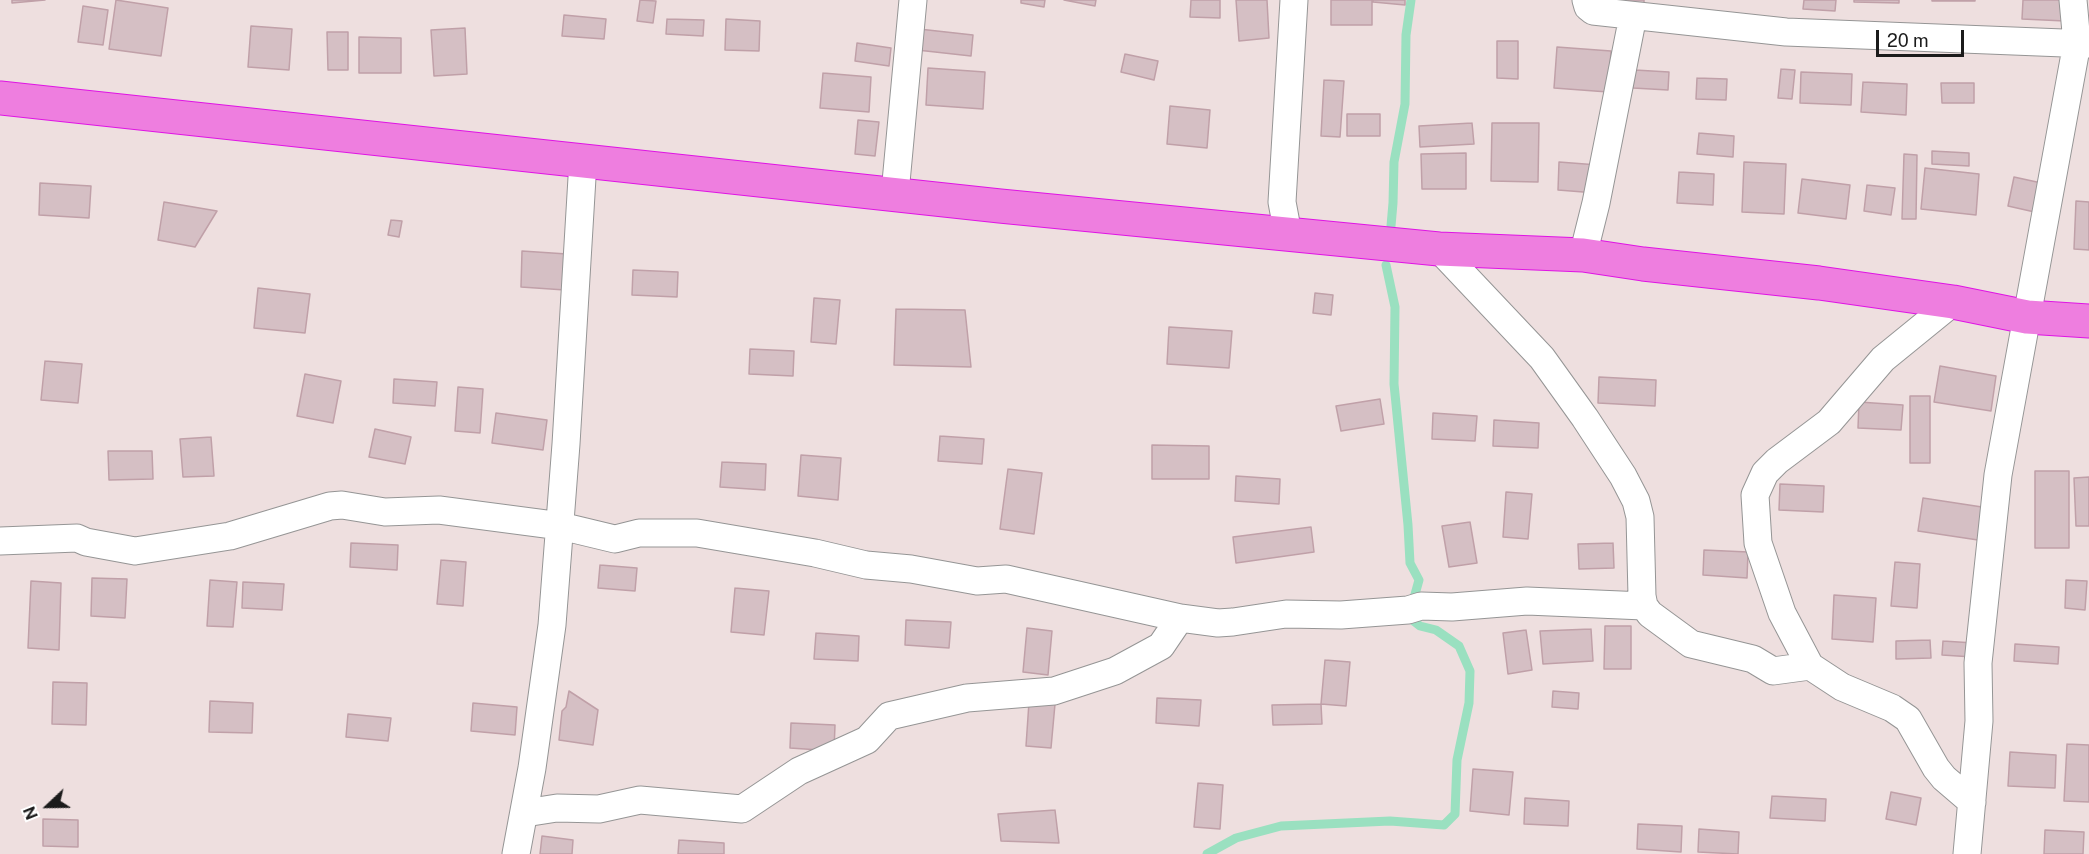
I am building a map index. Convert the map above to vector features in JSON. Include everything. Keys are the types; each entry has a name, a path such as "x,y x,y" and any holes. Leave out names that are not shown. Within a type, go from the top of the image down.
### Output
{"highway":[{"path":"0,98 1000,206 1439,249 1583,255 1643,264 1819,283 1953,302 2026,317 2089,321"}],"street":[{"path":"895,194 913,0"},
{"path":"1288,234 1282,202 1294,0"},
{"path":"1586,0 1588,7 1593,11 1786,32 2083,44"},
{"path":"1967,854 1979,721 1979,653 1998,475 2026,317 2083,44 2073,0"},
{"path":"1583,255 1596,203 1633,16"},
{"path":"516,854 525,813 552,625 561,526 583,161"},
{"path":"1439,249 1542,358 1586,418 1623,476 1636,501 1640,517 1642,596 1644,606 1650,614 1692,644 1752,659 1773,671 1810,666"},
{"path":"1953,302 1883,359 1829,422 1777,461 1765,473 1755,495 1758,543 1782,613 1810,666 1842,687 1892,708 1908,719 1936,768 1972,802"},
{"path":"0,541 77,538 120,549 145,550 230,536 319,508 342,505 385,512 427,510 452,512 561,526 615,539 639,533 698,533 815,553 866,565 911,569 977,581 1006,579 1180,618 1218,623 1286,614 1341,615 1408,610 1421,606 1452,607 1527,601 1644,606"},
{"path":"525,813 557,808 599,808 640,800 742,809 799,771 867,740 889,716 967,698 1054,691 1115,671 1161,646 1180,618"}],"building":[{"path":"12,0 45,0 12,3"},
{"path":"116,0 168,8 161,56 109,49"},
{"path":"640,0 656,1 653,23 637,21"},
{"path":"1021,0 1045,0 1044,7 1021,3"},
{"path":"1064,0 1096,0 1095,6"},
{"path":"1191,0 1220,0 1220,18 1190,17"},
{"path":"1236,0 1267,0 1269,38 1239,41"},
{"path":"1331,0 1372,0 1372,25 1331,25"},
{"path":"1373,0 1405,0 1405,5 1373,2"},
{"path":"1602,0 1644,0 1644,5"},
{"path":"1804,0 1836,0 1835,11 1803,9"},
{"path":"1854,0 1899,0 1899,3 1854,2"},
{"path":"1975,0 1975,1 1932,1"},
{"path":"2023,0 2066,0 2065,21 2022,19"},
{"path":"83,6 108,10 103,45 78,42"},
{"path":"564,15 606,19 604,39 562,36"},
{"path":"667,19 704,20 703,36 666,34"},
{"path":"726,19 760,21 759,51 725,50"},
{"path":"251,26 292,29 289,70 248,67"},
{"path":"465,28 467,74 434,76 431,30"},
{"path":"919,29 973,35 971,56 917,50"},
{"path":"327,32 348,32 348,70 328,70"},
{"path":"359,37 401,38 401,73 359,73"},
{"path":"1497,41 1518,41 1518,79 1497,78"},
{"path":"857,43 891,48 889,66 855,61"},
{"path":"1557,47 1611,51 1608,92 1554,88"},
{"path":"1125,54 1158,61 1154,80 1121,72"},
{"path":"928,68 985,72 983,109 926,105"},
{"path":"1781,69 1795,70 1792,99 1778,98"},
{"path":"1635,70 1669,72 1668,90 1633,88"},
{"path":"1801,72 1852,74 1851,105 1800,103"},
{"path":"823,73 871,77 869,112 820,108"},
{"path":"1697,78 1727,79 1726,100 1696,99"},
{"path":"1324,80 1344,81 1340,137 1321,136"},
{"path":"1863,82 1907,84 1906,115 1861,112"},
{"path":"1941,83 1974,83 1974,103 1942,103"},
{"path":"1170,106 1210,110 1207,148 1167,144"},
{"path":"1347,114 1380,114 1380,136 1347,136"},
{"path":"858,120 879,122 875,156 855,154"},
{"path":"1472,123 1474,144 1420,147 1419,126"},
{"path":"1492,123 1539,123 1538,182 1491,181"},
{"path":"1699,133 1734,136 1733,157 1697,154"},
{"path":"1932,151 1969,153 1969,166 1932,164"},
{"path":"1466,153 1466,189 1422,189 1421,154"},
{"path":"1904,154 1917,155 1916,219 1902,219"},
{"path":"1559,162 1598,165 1596,193 1558,190"},
{"path":"1744,162 1786,164 1784,214 1742,212"},
{"path":"1925,168 1979,174 1976,215 1921,209"},
{"path":"1679,172 1714,174 1713,205 1677,203"},
{"path":"2014,177 2046,184 2039,213 2008,206"},
{"path":"1802,179 1850,185 1846,219 1798,213"},
{"path":"40,183 91,186 89,218 39,215"},
{"path":"1867,185 1895,188 1891,215 1864,211"},
{"path":"2076,201 2089,202 2089,250 2074,249"},
{"path":"164,202 217,211 195,247 158,240"},
{"path":"391,220 402,221 399,237 388,235"},
{"path":"522,251 567,254 565,290 521,287"},
{"path":"633,270 678,272 677,297 632,295"},
{"path":"258,288 310,294 305,333 254,328"},
{"path":"1315,293 1333,295 1331,315 1313,313"},
{"path":"814,298 840,300 836,344 811,342"},
{"path":"896,309 965,310 971,367 894,365"},
{"path":"1169,327 1232,331 1229,368 1167,364"},
{"path":"750,349 794,351 793,376 749,374"},
{"path":"45,361 82,364 78,403 41,400"},
{"path":"1940,366 1996,376 1991,411 1934,402"},
{"path":"305,374 341,381 333,423 297,416"},
{"path":"1599,377 1656,380 1655,406 1598,403"},
{"path":"394,379 437,382 435,406 393,403"},
{"path":"458,387 483,389 480,433 455,431"},
{"path":"1910,396 1930,396 1930,463 1910,463"},
{"path":"1380,399 1384,424 1341,431 1336,406"},
{"path":"1859,402 1903,405 1901,430 1858,428"},
{"path":"496,413 547,420 543,450 492,443"},
{"path":"1433,413 1477,416 1475,441 1432,439"},
{"path":"1494,420 1539,423 1538,448 1493,446"},
{"path":"375,429 411,437 405,464 369,457"},
{"path":"940,436 984,439 982,464 938,461"},
{"path":"211,437 214,476 183,477 180,439"},
{"path":"1152,445 1209,446 1209,479 1152,479"},
{"path":"108,451 152,451 153,479 109,480"},
{"path":"801,455 841,458 838,500 798,496"},
{"path":"722,462 766,464 765,490 720,487"},
{"path":"1008,469 1042,473 1034,534 1000,529"},
{"path":"2035,471 2069,471 2069,548 2035,548"},
{"path":"1236,476 1280,479 1279,504 1235,501"},
{"path":"2089,477 2089,526 2076,526 2074,478"},
{"path":"1780,484 1824,486 1823,512 1779,510"},
{"path":"1506,492 1532,494 1528,539 1503,537"},
{"path":"1923,498 1982,507 1978,540 1918,531"},
{"path":"1470,522 1477,563 1449,567 1442,526"},
{"path":"1311,527 1314,552 1236,563 1233,537"},
{"path":"351,543 398,545 397,570 350,567"},
{"path":"1613,543 1614,568 1579,569 1578,544"},
{"path":"1704,550 1748,552 1747,578 1703,575"},
{"path":"441,560 466,562 463,606 437,604"},
{"path":"1895,562 1920,564 1917,608 1891,606"},
{"path":"600,565 637,568 635,591 598,588"},
{"path":"92,578 127,579 125,618 91,616"},
{"path":"210,580 237,582 233,627 207,626"},
{"path":"2066,580 2087,581 2085,610 2065,608"},
{"path":"31,581 61,583 59,650 28,648"},
{"path":"243,582 284,584 282,610 242,608"},
{"path":"735,588 769,591 764,635 731,632"},
{"path":"1834,595 1876,598 1873,642 1832,639"},
{"path":"906,620 951,622 949,648 905,645"},
{"path":"1605,626 1631,626 1631,669 1604,669"},
{"path":"1027,628 1052,631 1048,675 1023,672"},
{"path":"1591,629 1593,661 1543,664 1540,631"},
{"path":"1526,630 1532,670 1508,674 1503,633"},
{"path":"816,633 859,636 858,661 814,659"},
{"path":"1930,640 1931,658 1896,659 1896,641"},
{"path":"1943,641 1974,643 1973,657 1942,655"},
{"path":"2015,644 2059,647 2058,664 2014,661"},
{"path":"1325,660 1350,662 1346,706 1321,704"},
{"path":"53,682 87,683 86,725 52,724"},
{"path":"569,691 598,710 593,745 559,740 562,711 566,707"},
{"path":"1553,691 1579,693 1578,709 1552,707"},
{"path":"1157,698 1201,700 1199,726 1156,723"},
{"path":"210,701 253,703 252,733 209,732"},
{"path":"1029,702 1055,704 1051,748 1026,746"},
{"path":"473,703 517,707 515,735 471,731"},
{"path":"1321,704 1322,724 1273,725 1272,705"},
{"path":"348,714 391,718 388,741 346,737"},
{"path":"791,723 835,725 834,751 790,748"},
{"path":"2067,744 2089,745 2089,802 2064,801"},
{"path":"2010,752 2056,755 2055,788 2008,786"},
{"path":"1473,769 1513,772 1509,815 1470,811"},
{"path":"1198,783 1223,785 1220,829 1194,827"},
{"path":"1891,792 1921,798 1916,825 1886,819"},
{"path":"1772,796 1826,799 1825,821 1770,818"},
{"path":"1525,798 1569,801 1568,826 1524,824"},
{"path":"1055,810 1059,843 1001,841 998,814"},
{"path":"43,819 78,820 78,847 43,846"},
{"path":"1638,824 1682,826 1681,852 1637,849"},
{"path":"1699,829 1739,832 1738,854 1698,852"},
{"path":"2045,830 2084,832 2083,854 2044,854"},
{"path":"542,836 573,840 572,854 540,854"},
{"path":"679,840 724,843 724,854 678,854"}],"waterway":[{"path":"1391,226 1394,162 1405,104 1406,35 1411,0"},
{"path":"1207,854 1236,838 1281,826 1390,821 1444,825 1455,814 1457,760 1469,703 1470,671 1459,646 1436,630 1420,626 1411,619 1408,610 1419,580 1410,563 1394,384 1395,307 1386,265"}]}
